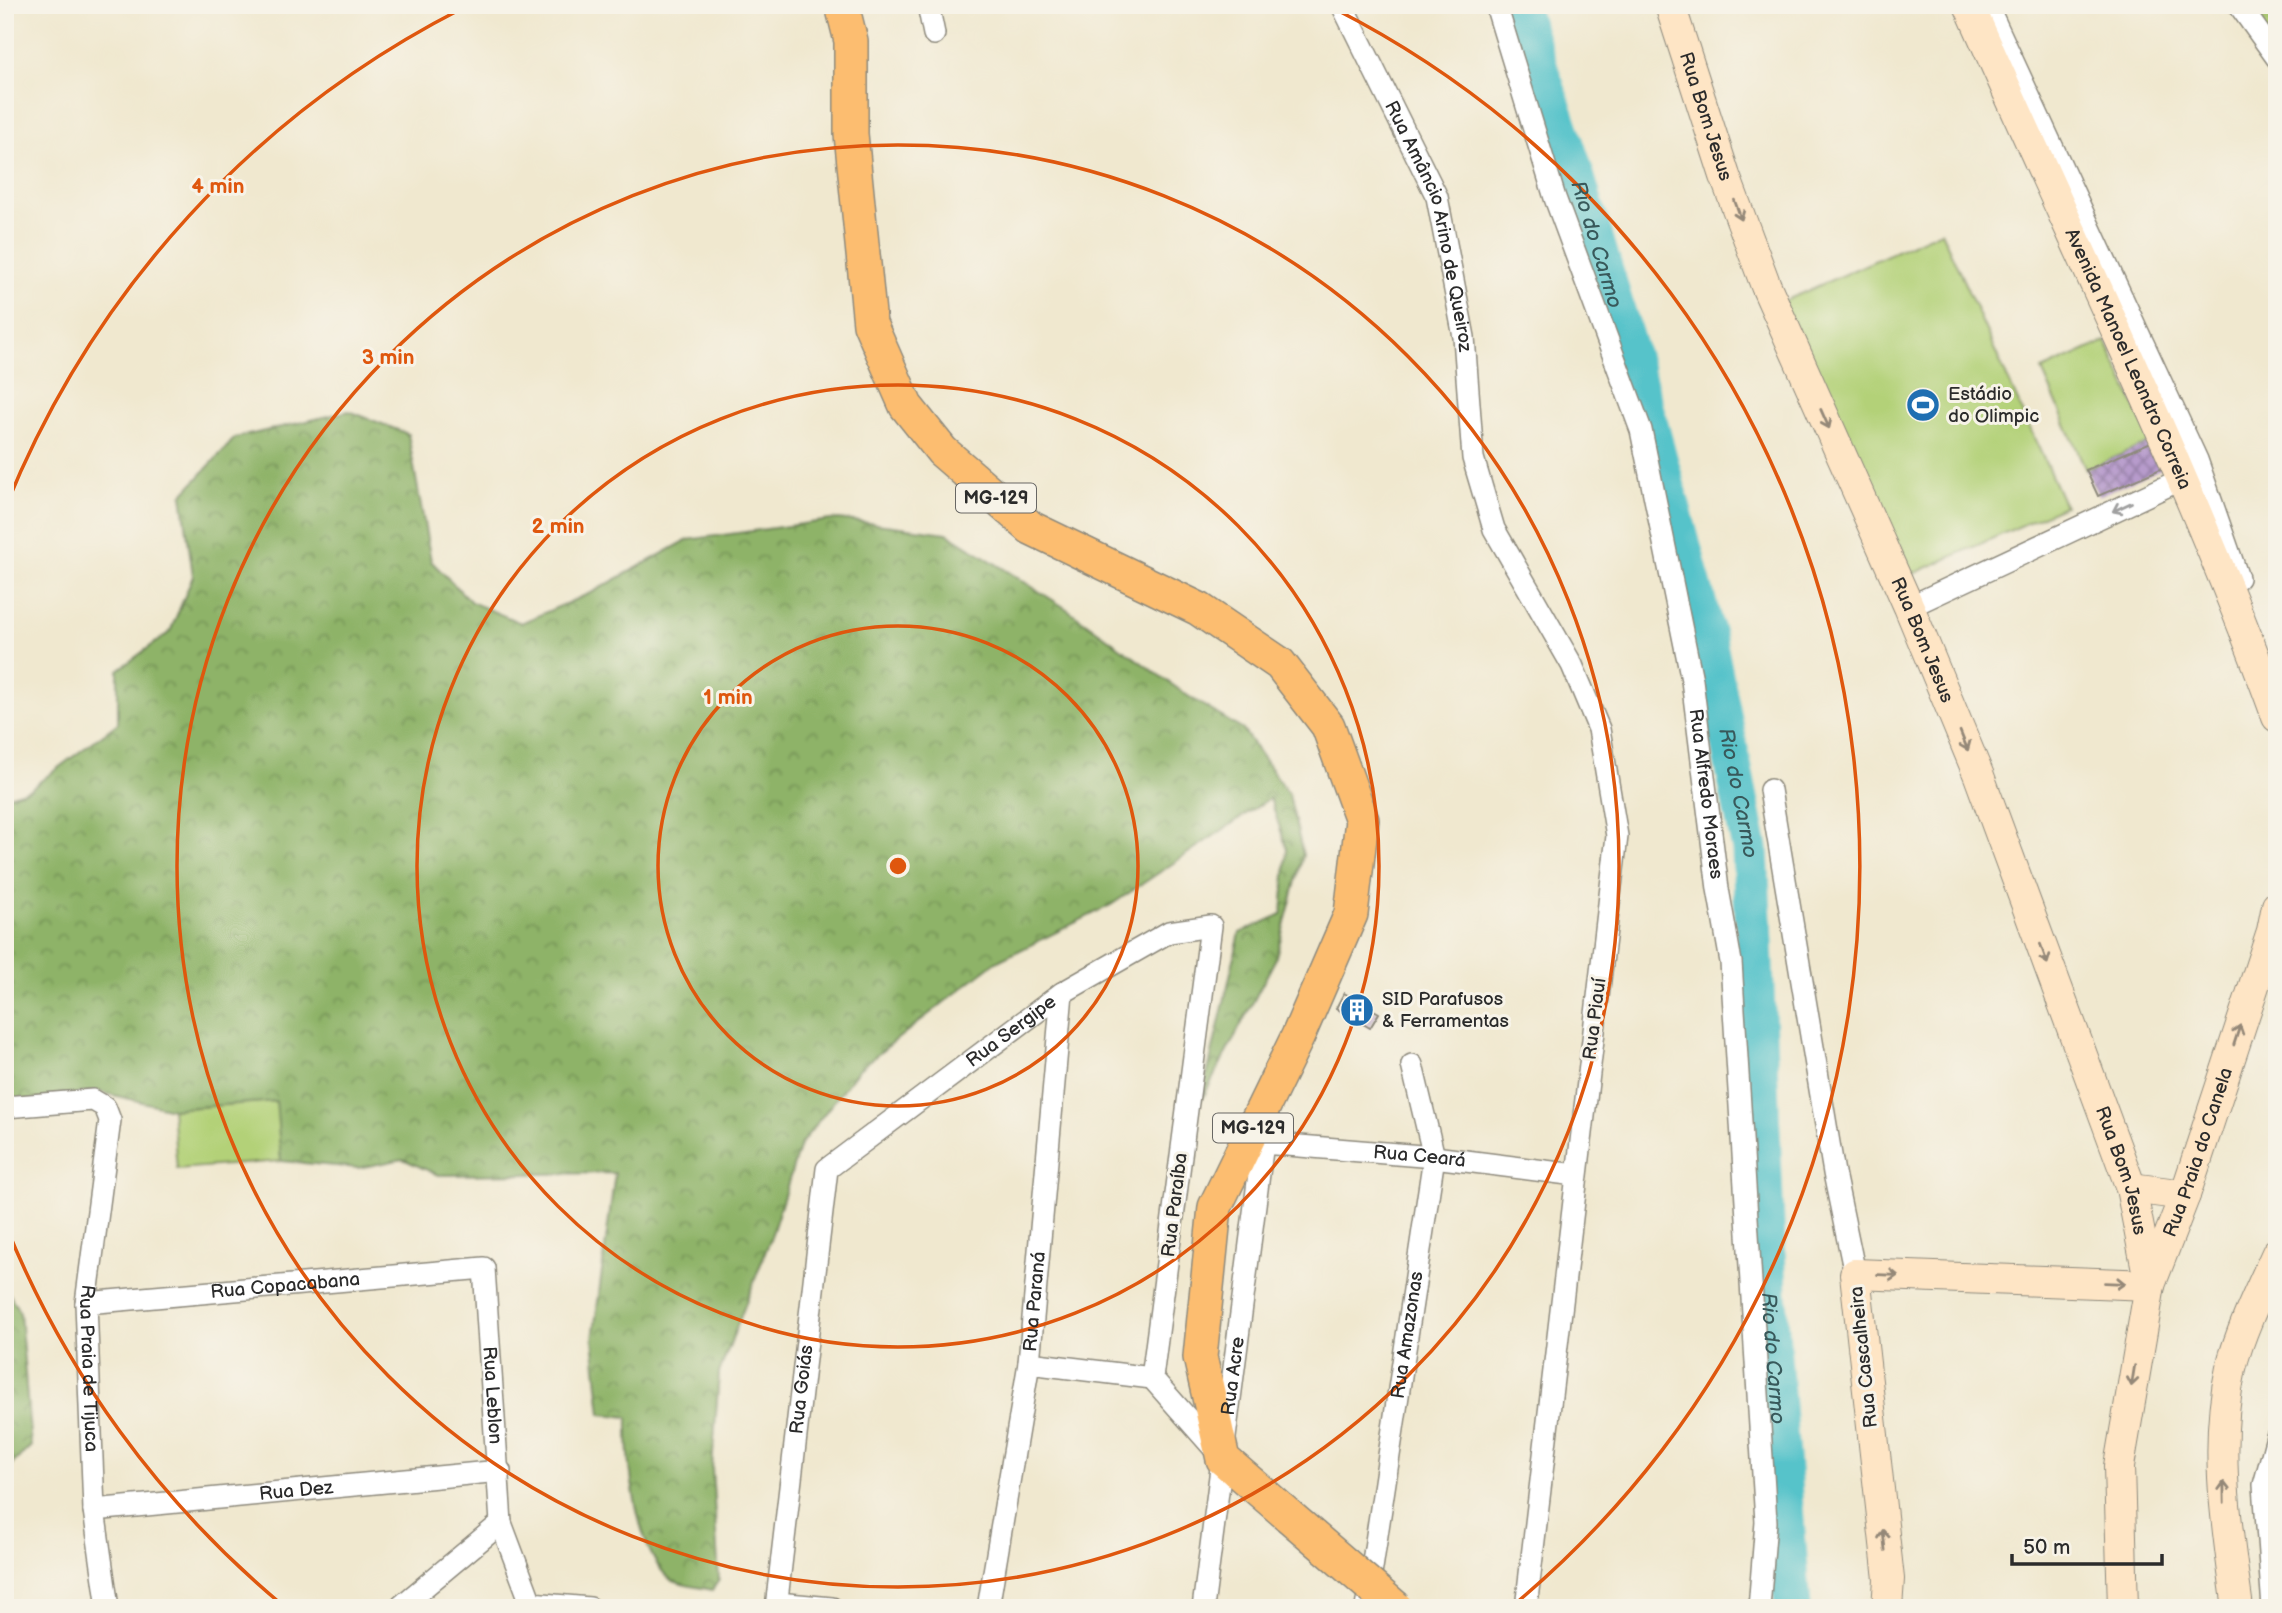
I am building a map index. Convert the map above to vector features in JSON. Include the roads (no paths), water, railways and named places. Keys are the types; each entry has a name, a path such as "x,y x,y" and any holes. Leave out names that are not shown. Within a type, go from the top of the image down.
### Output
{"main road":[{"name":"MG-129","path":"842,5 851,41 851,134 870,324 906,406 942,451 1031,528 1199,609 1280,664 1328,726 1362,820 1351,914 1298,1036 1215,1207 1200,1357 1223,1459"},
{"path":"1223,1459 1396,1608"}],"street":[{"path":"928,5 934,34"},
{"name":"Rua Amâncio Arino de Queiroz","path":"1342,5 1437,197 1464,337 1473,458"},
{"name":"Rua Alfredo Moraes","path":"1496,5 1555,198 1641,430 1692,680 1718,889 1731,962 1766,1522 1759,1608"},
{"name":"Rua Bom Jesus","path":"1670,5 1726,176 1766,286 1909,607 1979,776 2131,1188 2150,1285"},
{"name":"Avenida Manoel Leandro Correia","path":"1969,5 2184,478 2277,717"},
{"path":"1987,5 2197,460 2277,692"},
{"path":"2239,5 2277,58"},
{"name":"Rua Piauí","path":"1473,458 1494,529 1572,665 1599,729 1617,836 1526,1608"},
{"path":"1909,607 2184,478"},
{"path":"1770,790 1834,1173 1855,1274"},
{"name":"Rua Praia do Canela","path":"2123,1608 2119,1466 2150,1285 2185,1195 2272,931 2277,906"},
{"name":"Rua Sergipe","path":"827,1169 1062,993 1169,932 1211,926"},
{"name":"Rua Paraíba","path":"1152,1378 1211,926"},
{"name":"Rua Paraná","path":"988,1608 1029,1363 1062,993"},
{"name":"Rua Amazonas","path":"1366,1608 1434,1157 1412,1065"},
{"name":"Rua Praia de Tijuca","path":"5,1107 77,1099 93,1100 105,1107 110,1121 86,1303 94,1510 108,1608"},
{"name":"Rua Acre","path":"1203,1608 1263,1143"},
{"name":"Rua Ceará","path":"1263,1143 1434,1157 1576,1175"},
{"name":"Rua Goiás","path":"777,1605 827,1169"},
{"path":"2131,1188 2185,1195"},
{"path":"2238,1608 2224,1510 2222,1422 2232,1366 2277,1253"},
{"name":"Rua Copacabana","path":"86,1303 484,1268"},
{"name":"Rua Leblon","path":"484,1268 500,1471 501,1523 531,1602 590,1608"},
{"name":"Rua Cascalheira","path":"1888,1608 1889,1578 1855,1274 2150,1285"},
{"path":"1029,1363 1152,1378 1223,1459"},
{"path":"2274,1606 2271,1483 2277,1437"},
{"name":"Rua Dez","path":"94,1510 500,1471"},
{"path":"399,1608 501,1523"},
{"path":"777,1605 832,1608"}],"waterway":[{"name":"Rio do Carmo","path":"1518,5 1572,162 1635,370 1707,635 1750,849 1770,1318 1793,1608"}],"place":[{"name":"Estádio do Olimpic","path":"1923,405"},
{"name":"SID Parafusos & Ferramentas","path":"1357,1010"}]}
